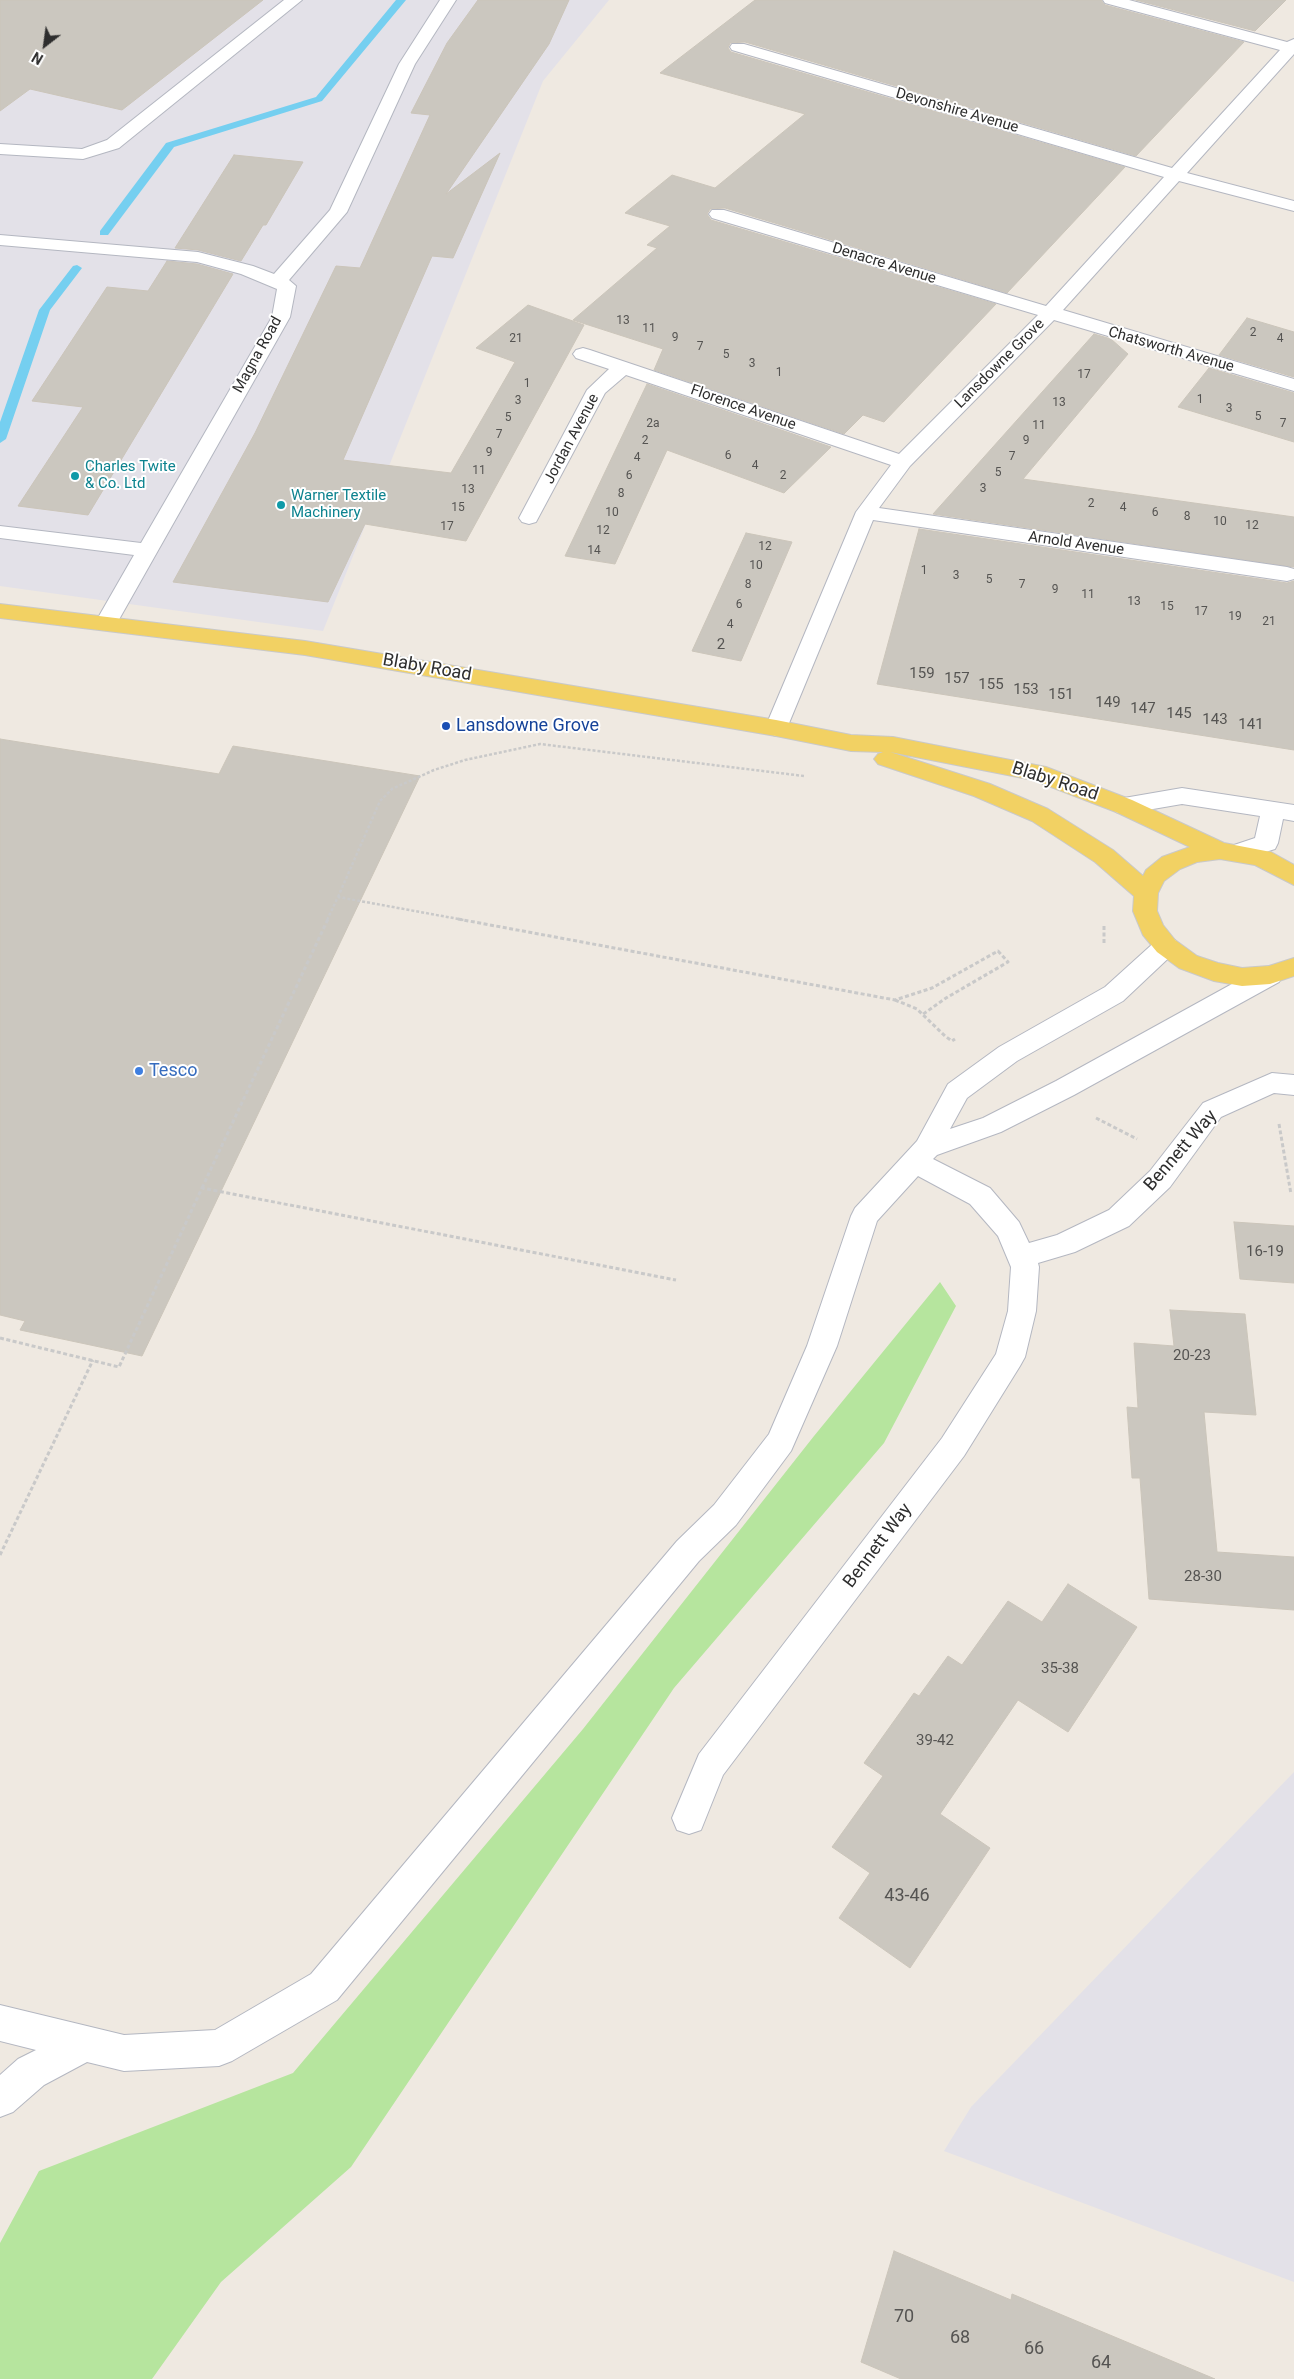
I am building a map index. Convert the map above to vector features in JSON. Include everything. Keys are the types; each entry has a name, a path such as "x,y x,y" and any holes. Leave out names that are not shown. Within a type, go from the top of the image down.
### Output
{"main road":[{"name":"Blaby Road","path":"0,611 305,648 776,728 850,743 894,745 1038,773 1124,806 1228,852"},
{"name":"Blaby Road","path":"850,743 875,756 982,790 1040,815 1104,856 1146,893"},
{"path":"1282,971 1242,977 1214,972 1188,962 1166,946 1152,929 1145,911 1146,893 1155,876 1171,863 1194,854 1228,852 1262,858 1294,876"}],"street":[{"path":"0,149 83,154 113,144 294,0"},
{"path":"0,240 198,257 247,270 277,282 338,212 407,64 448,0"},
{"path":"1111,0 1293,47"},
{"name":"Devonshire Avenue","path":"738,47 1176,175 1294,206"},
{"name":"Lansdowne Grove","path":"776,728 866,512 903,462 1049,314 1293,47"},
{"name":"Denacre Avenue","path":"718,214 1049,314"},
{"name":"Magna Road","path":"106,623 281,316 286,286 277,282"},
{"name":"Chatsworth Avenue","path":"1049,314 1294,385"},
{"name":"Florence Avenue","path":"583,354 903,462"},
{"name":"Jordan Avenue","path":"530,518 597,390 623,367"},
{"name":"Arnold Avenue","path":"866,512 908,520 1287,574"},
{"path":"0,532 148,550"},
{"path":"1124,806 1182,796 1283,811 1266,842 1228,852"},
{"path":"0,2023 124,2053 219,2048 324,1988 688,1551 725,1515 780,1442 822,1346 865,1216 920,1155 957,1091 1008,1054 1114,994 1166,946"},
{"path":"920,1155 992,1125 1066,1088 1282,971"},
{"name":"Bennett Way","path":"1020,1257 1065,1244 1119,1218 1160,1179 1212,1110 1283,1084"},
{"name":"Bennett Way","path":"689,1818 711,1765 953,1447 1010,1357 1022,1311 1025,1267 1009,1230 980,1196 920,1155"},
{"path":"0,2100 32,2072 85,2044"}],"path":[{"path":"0,1338 119,1367 338,897 380,801 392,789 434,770 465,760 540,744 811,776"},
{"path":"338,897 895,1000 916,1009 945,1036"},
{"path":"1100,950 1104,944 1104,924"},
{"path":"895,1000 932,988 998,950 1008,962 946,998 922,1015"},
{"path":"1283,1084 1291,1194"},
{"path":"1066,1088 1095,1118 1104,1113"},
{"path":"202,1188 676,1280"},
{"path":"0,1555 94,1360"}],"shaded area":[{"path":"0,0 609,0 543,81 323,631 0,586"},
{"path":"1294,1772 1294,2282 944,2151 971,2107"}],"green space":[{"path":"940,1282 956,1306 884,1443 674,1688 351,2167 221,2282 152,2379 0,2379 0,2243 39,2171 293,2073 583,1729 814,1436"}],"building":[{"path":"0,0 263,0 122,110 30,89 0,111"},
{"path":"478,0 569,0 549,44 446,194 500,153 453,258 432,256 343,460 451,473 515,362 476,348 528,305 584,325 466,541 365,524 328,602 173,582 255,433 336,266 360,268 430,115 411,113 447,43"},
{"path":"755,0 1101,0 1105,5 1244,42 1136,156 745,42 730,43 728,48 731,52 1125,167 1007,293 725,208 710,209 707,214 711,220 996,304 884,422 863,415 844,434 654,370 663,349 573,320 657,248 647,245 670,226 625,213 672,175 715,188 805,114 660,73"},
{"path":"1136,0 1286,0 1255,31"},
{"path":"234,155 303,162 266,225 263,225 241,261 198,250 175,248"},
{"path":"167,261 197,264 233,274 88,515 18,506 83,407 32,401 107,287 148,291"},
{"path":"1247,318 1294,332 1294,377 1219,355"},
{"path":"1094,334 1111,339 1128,354 1023,479 1294,517 1294,567 933,514"},
{"path":"1209,368 1294,393 1294,442 1178,407"},
{"path":"647,384 831,447 784,493 667,450 615,564 565,556"},
{"path":"919,529 1287,583 1294,581 1294,750 877,684"},
{"path":"746,533 792,542 741,661 692,651"},
{"name":"Tesco","path":"0,739 219,774 233,746 420,776 142,1356 20,1330 25,1321 0,1315"},
{"path":"1234,1222 1294,1226 1294,1283 1240,1279"},
{"path":"1170,1310 1245,1314 1256,1415 1204,1412 1217,1552 1294,1557 1294,1610 1149,1599 1140,1478 1132,1478 1127,1407 1138,1408 1134,1343 1174,1346"},
{"path":"1068,1584 1137,1627 1068,1732 1018,1700 940,1814 990,1848 910,1968 839,1918 870,1873 832,1847 883,1776 864,1763 914,1693 919,1696 948,1656 962,1665 1008,1601 1042,1622"},
{"path":"894,2251 1011,2300 1012,2294 1215,2379 901,2379 861,2362"}],"waterway":[{"path":"104,233 170,145 319,99 401,0"},
{"path":"0,439 45,310 77,268"}],"place":[{"name":"Charles Twite & Co. Ltd","path":"75,476"},
{"name":"Warner Textile Machinery","path":"281,505"},
{"name":"Lansdowne Grove","path":"446,726"},
{"name":"Tesco","path":"139,1071"}]}
